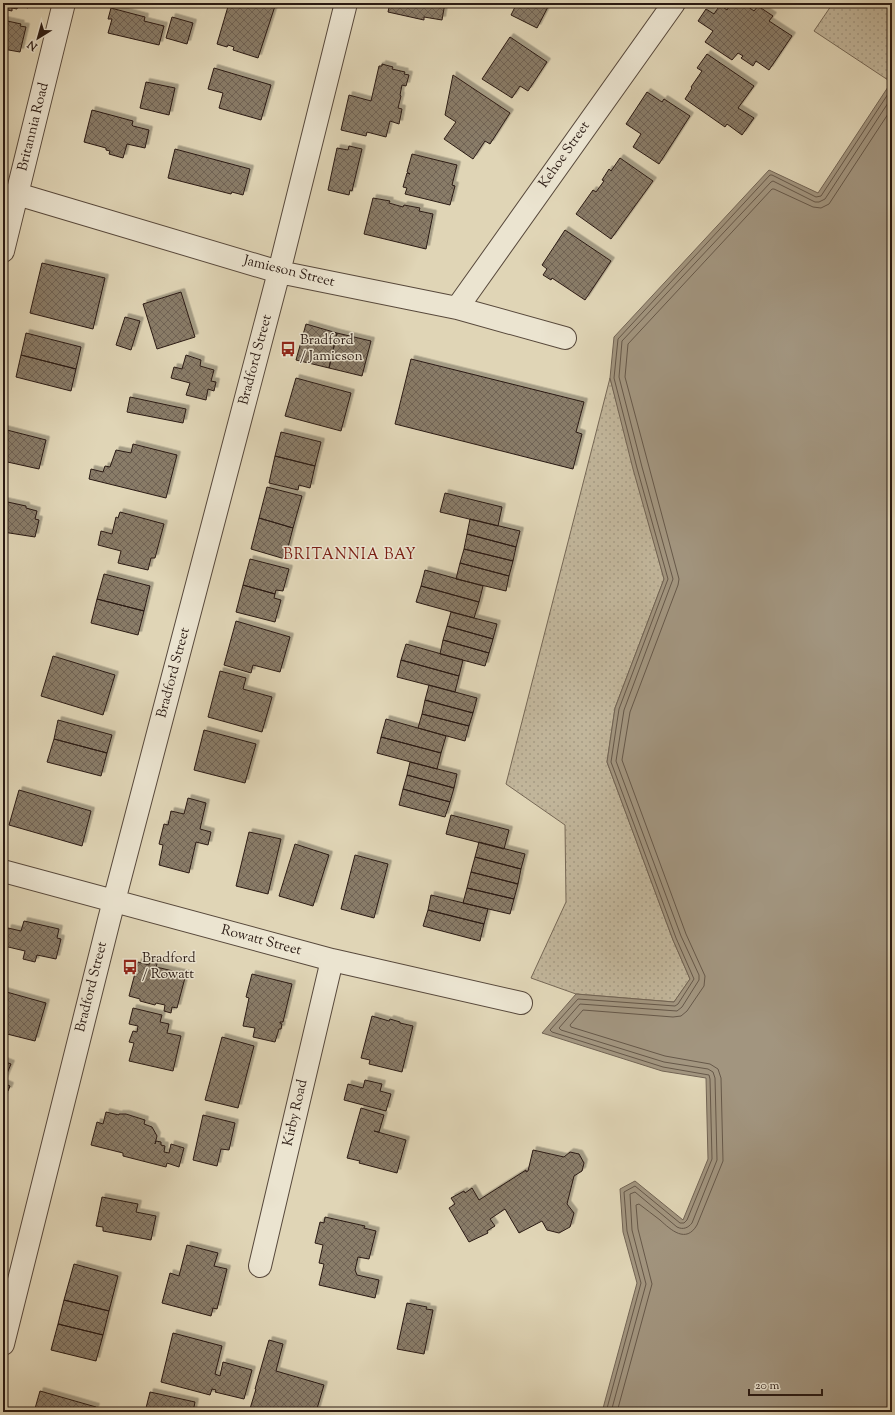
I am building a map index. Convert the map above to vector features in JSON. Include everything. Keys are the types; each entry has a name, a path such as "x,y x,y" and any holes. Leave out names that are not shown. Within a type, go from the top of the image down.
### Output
{"street":[{"name":"Britannia Road","path":"3,251 64,3"},
{"name":"Bradford Street","path":"3,1344 114,901 279,272 346,3"},
{"name":"Kehoe Street","path":"457,308 674,3"},
{"name":"Jamieson Street","path":"17,194 279,272 457,308 565,338"},
{"name":"Rowatt Street","path":"3,871 332,960 521,1004"},
{"name":"Kirby Road","path":"260,1266 332,960"}],"shaded area":[{"path":"833,3 892,3 891,82 814,31"},
{"path":"610,378 664,579 615,708 607,762 673,940 690,979 674,1002 576,994 531,978 566,902 565,825 506,784"}],"water":[{"path":"892,81 892,1412 602,1412 637,1283 623,1232 620,1189 635,1181 683,1220 708,1159 706,1078 662,1071 542,1033 576,994 674,1002 690,979 673,940 607,762 615,708 664,579 633,469 610,378 614,337 769,170 818,193"}],"building":[{"path":"3,3 29,3 28,8 18,5 17,9 12,8 12,11 3,9"},
{"path":"229,3 276,3 258,58 233,50 234,47 228,45 227,47 217,44"},
{"path":"390,3 445,3 442,20 424,17 424,20 388,12"},
{"path":"517,3 550,3 537,28 511,15"},
{"path":"731,3 743,3 754,11 758,6 773,16 769,21 792,36 769,70 756,61 753,66 741,58 743,56 738,53 732,60 705,42 713,31 698,21 706,9 714,14 720,5 727,10"},
{"path":"111,8 145,17 144,21 164,26 159,45 108,33 112,19 108,19"},
{"path":"172,17 193,23 187,44 166,38"},
{"path":"3,20 21,24 20,26 26,27 20,52 3,49"},
{"path":"510,37 547,62 528,91 520,86 512,98 482,79"},
{"path":"707,54 754,86 738,108 754,118 742,135 727,124 725,127 685,99 702,71 697,68"},
{"path":"382,64 393,67 392,69 405,72 404,74 409,75 406,86 402,85 398,108 402,109 399,124 390,121 386,137 367,132 366,136 341,130 349,95 371,101 379,66 382,66"},
{"path":"214,68 271,85 261,120 219,108 223,93 208,89"},
{"path":"453,75 510,113 490,144 485,141 473,159 444,139 456,122 445,115"},
{"path":"146,82 175,88 169,115 140,108"},
{"path":"647,92 662,102 664,99 690,116 659,164 633,147 641,134 626,124"},
{"path":"92,110 133,121 133,126 149,130 145,148 127,144 123,158 109,154 110,151 106,150 106,148 84,142"},
{"path":"349,146 362,149 352,191 350,190 349,195 328,190 337,148 348,150"},
{"path":"175,149 250,169 243,195 232,192 231,194 168,178"},
{"path":"412,154 457,165 452,185 455,186 450,205 405,194 407,188 403,187 407,173 410,174 407,172"},
{"path":"620,158 653,181 611,239 576,214 593,190 596,192 604,181 602,180 609,169 611,171"},
{"path":"373,198 390,201 389,203 403,207 404,205 420,208 419,211 433,214 426,249 364,234"},
{"path":"565,230 611,261 585,300 552,278 551,280 543,275 547,269 542,265"},
{"path":"42,263 105,278 93,329 30,313"},
{"path":"181,292 195,337 157,349 143,304"},
{"path":"125,317 140,321 131,350 116,345"},
{"path":"306,324 337,333 329,368 296,360"},
{"path":"26,333 81,347 76,369 21,355"},
{"path":"337,333 371,341 362,376 329,368"},
{"path":"21,355 76,369 71,391 16,377"},
{"path":"186,355 201,360 200,366 214,370 211,381 216,382 214,391 208,389 206,400 186,395 190,383 171,378 174,367 182,369"},
{"path":"411,359 584,402 576,432 582,434 573,469 395,424"},
{"path":"296,378 351,393 341,431 285,416"},
{"path":"130,397 186,409 183,423 127,412"},
{"path":"3,429 46,440 39,469 3,461"},
{"path":"281,432 321,442 315,466 275,456"},
{"path":"133,444 177,455 166,498 89,479 91,469 103,472 105,466 110,467 116,450 131,453"},
{"path":"275,456 315,466 310,488 299,485 298,490 269,483"},
{"path":"267,487 302,496 293,528 259,518"},
{"path":"445,493 502,507 498,526 440,512"},
{"path":"3,501 26,506 26,508 37,511 35,519 39,520 35,537 3,532"},
{"path":"120,512 164,524 155,558 151,558 148,570 118,563 121,551 98,545 101,531 112,534 116,517 118,518"},
{"path":"259,518 293,528 285,559 251,549"},
{"path":"470,519 520,531 516,547 467,534"},
{"path":"467,534 516,547 513,561 464,549"},
{"path":"464,549 513,561 509,576 460,563"},
{"path":"250,559 289,569 283,591 276,590 275,594 243,585"},
{"path":"460,563 509,576 506,591 456,579"},
{"path":"425,570 483,586 479,602 421,586"},
{"path":"104,574 150,586 144,611 97,599"},
{"path":"243,585 275,594 274,598 281,600 275,622 236,612"},
{"path":"421,586 479,602 474,618 416,602"},
{"path":"97,599 144,611 138,635 91,623"},
{"path":"451,612 497,624 493,639 447,626"},
{"path":"236,621 290,637 280,672 253,665 251,673 224,665"},
{"path":"447,626 493,639 489,653 443,640"},
{"path":"443,640 489,653 485,666 440,654"},
{"path":"406,644 463,660 459,676 401,660"},
{"path":"53,656 115,675 103,715 41,696"},
{"path":"401,660 459,676 455,692 397,677"},
{"path":"220,671 246,678 243,689 272,697 262,732 208,717"},
{"path":"429,685 477,698 473,713 425,700"},
{"path":"425,700 473,713 469,726 422,714"},
{"path":"422,714 469,726 465,741 418,728"},
{"path":"386,719 446,736 441,753 381,737"},
{"path":"58,720 112,735 107,753 54,739"},
{"path":"204,730 256,744 245,783 194,770"},
{"path":"381,737 441,753 437,769 377,753"},
{"path":"54,739 107,753 101,776 47,762"},
{"path":"410,762 457,774 454,788 407,775"},
{"path":"407,775 454,788 450,802 403,789"},
{"path":"403,789 450,802 445,817 399,805"},
{"path":"19,790 91,811 82,846 9,825"},
{"path":"188,798 206,803 200,829 211,832 208,845 196,842 189,873 159,865 163,845 159,844 164,824 168,825 171,811 184,814"},
{"path":"451,815 509,830 504,849 446,834"},
{"path":"249,832 281,839 268,894 236,886"},
{"path":"479,842 525,854 521,869 475,857"},
{"path":"295,844 329,855 313,906 279,896"},
{"path":"355,855 388,864 374,918 341,909"},
{"path":"475,857 521,869 518,884 471,872"},
{"path":"471,872 518,884 514,899 467,888"},
{"path":"467,888 514,899 510,914 463,903"},
{"path":"431,895 488,909 484,924 428,910"},
{"path":"428,910 484,924 480,941 423,926"},
{"path":"24,921 59,929 57,938 61,939 56,959 37,955 35,962 23,959 25,951 4,946 8,928 21,931"},
{"path":"150,959 158,961 156,967 186,974 177,1008 172,1007 171,1013 164,1011 165,1005 156,1003 155,1005 129,996 138,962 149,965"},
{"path":"252,974 292,984 283,1022 280,1022 282,1024 281,1029 279,1029 275,1042 253,1037 255,1028 243,1026 249,998 246,997"},
{"path":"3,991 46,1003 35,1041 3,1033"},
{"path":"133,1008 162,1015 160,1022 169,1024 167,1033 181,1036 173,1071 129,1061 134,1043 129,1042 133,1031 137,1032 138,1026 129,1024"},
{"path":"372,1016 389,1021 390,1019 413,1026 402,1072 369,1064 370,1060 361,1058"},
{"path":"222,1037 254,1046 238,1108 205,1100"},
{"path":"3,1061 11,1064 3,1083"},
{"path":"365,1080 382,1084 380,1091 391,1094 386,1111 344,1100 348,1084 363,1088"},
{"path":"3,1083 10,1086 8,1091 6,1090 3,1099"},
{"path":"361,1108 384,1115 379,1132 374,1131 406,1140 397,1173 359,1163 360,1161 347,1158"},
{"path":"106,1112 119,1115 126,1114 145,1120 144,1124 152,1127 157,1136 155,1144 156,1141 161,1142 161,1145 165,1146 164,1152 169,1153 171,1144 184,1148 179,1167 167,1163 166,1167 123,1156 123,1153 91,1145 97,1122 103,1124"},
{"path":"203,1115 235,1123 229,1150 221,1149 217,1166 193,1160"},
{"path":"533,1150 564,1157 570,1152 579,1154 584,1163 582,1171 574,1176 567,1204 574,1213 570,1227 559,1233 547,1230 542,1221 519,1233 505,1209 490,1219 495,1226 487,1231 488,1233 469,1242 449,1208 455,1204 451,1198 464,1191 465,1193 472,1188 479,1200 526,1170 526,1172 528,1171"},
{"path":"102,1197 138,1204 136,1212 156,1216 151,1240 103,1231 103,1227 96,1226"},
{"path":"325,1217 365,1226 364,1228 376,1231 369,1259 358,1257 355,1270 357,1275 379,1280 375,1298 319,1285 324,1264 319,1263 323,1245 315,1243 320,1222 324,1223"},
{"path":"187,1245 218,1253 214,1266 227,1269 217,1309 213,1308 211,1316 162,1303 170,1273 179,1276"},
{"path":"74,1264 118,1276 109,1311 64,1300"},
{"path":"64,1300 109,1311 103,1335 58,1324"},
{"path":"407,1303 427,1307 426,1309 433,1310 424,1354 397,1349"},
{"path":"58,1324 103,1335 96,1361 51,1350"},
{"path":"173,1333 222,1346 215,1374 220,1376 223,1362 252,1370 244,1399 215,1392 216,1390 212,1389 210,1395 161,1382"},
{"path":"269,1340 283,1344 276,1371 324,1385 316,1412 249,1412"},
{"path":"40,1391 96,1407 94,1412 34,1412"},
{"path":"150,1392 195,1402 193,1412 145,1412"}],"place":[{"name":"Bradford / Jamieson","path":"288,349"},
{"name":"Bradford / Rowatt","path":"130,967"}],"district":[{"name":"BRITANNIA BAY","path":"350,555"}]}
